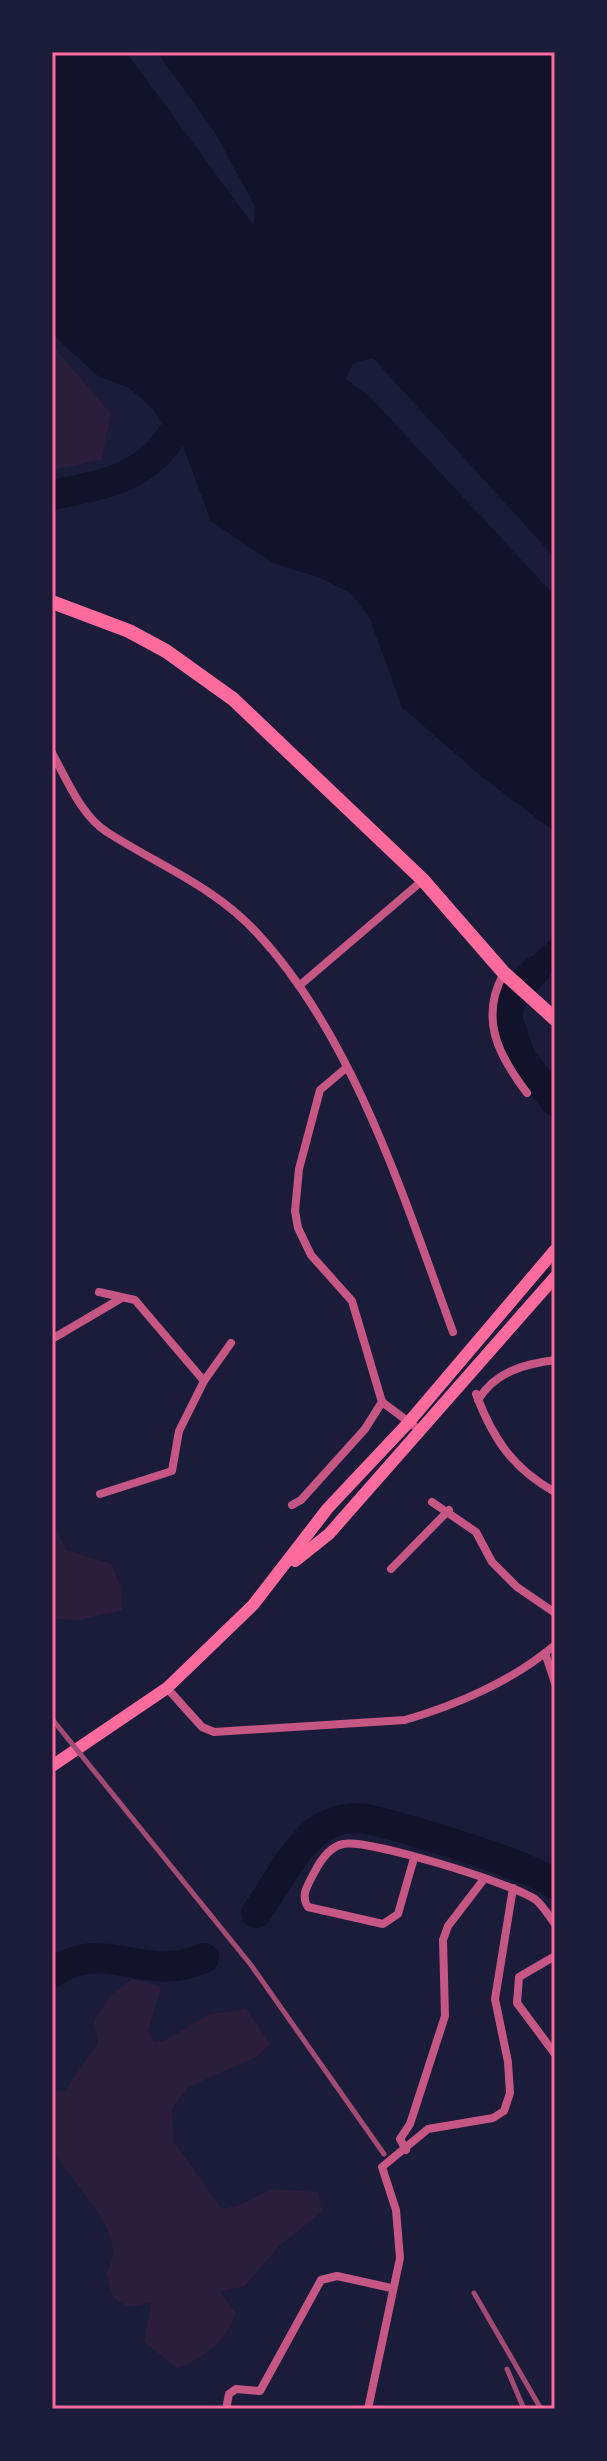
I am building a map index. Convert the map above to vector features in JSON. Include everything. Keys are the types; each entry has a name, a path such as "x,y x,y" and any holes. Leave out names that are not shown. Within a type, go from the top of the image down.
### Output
{"highway":[{"path":"52,602 129,631 166,651 233,699 423,880 504,973 555,1019"}],"main road":[{"path":"283,1570 328,1508 409,1422 555,1250"},
{"path":"52,1766 167,1688 283,1570 329,1534 555,1277"}],"street":[{"path":"52,753 81,803 107,833 229,904 259,935 299,986 346,1068 412,1215 453,1332"},
{"path":"299,986 423,880"},
{"path":"504,973 494,991 492,1033 506,1066 527,1093"},
{"path":"346,1068 320,1090 305,1141 295,1211 301,1241 352,1301 382,1402 421,1431"},
{"path":"99,1292 135,1300 204,1381"},
{"path":"52,1339 120,1299"},
{"path":"100,1494 172,1471 179,1431 204,1381 231,1343"},
{"path":"555,1360 513,1370 488,1383 477,1397 502,1451 528,1477 555,1492"},
{"path":"292,1505 301,1500 365,1429 382,1402"},
{"path":"432,1502 449,1510 476,1532 492,1562 517,1587 555,1613"},
{"path":"391,1569 449,1510"},
{"path":"167,1688 202,1727 214,1732 386,1722 432,1712 504,1679 555,1645"},
{"path":"545,1653 555,1683"},
{"path":"414,1858 398,1914 383,1924 308,1907 305,1902 303,1896 319,1863 342,1844 360,1843 414,1858 513,1888 537,1901 555,1924"},
{"path":"406,2150 400,2139 410,2124 445,2016 443,1940 448,1926 484,1879"},
{"path":"368,2409 391,2288 400,2258 396,2210 381,2172 406,2150 414,2138 428,2129 493,2118 504,2111 510,2093 508,2062 495,1999 513,1888"},
{"path":"555,1956 519,1977 517,2003 555,2054"},
{"path":"226,2409 229,2394 236,2389 260,2391 321,2280 337,2276 391,2288"}],"shaded area":[{"path":"52,52 555,52 555,832 482,777 402,707 370,619 351,593 318,577 275,564 211,521 183,446 163,426 154,410 128,387 99,377 52,334"},
{"path":"52,345 111,414 101,460 52,470"},
{"path":"555,936 555,969 544,979 525,963"},
{"path":"52,1520 66,1550 112,1564 121,1590 122,1610 80,1620 52,1619"},
{"path":"132,1979 161,1987 148,2031 154,2042 166,2040 210,2014 246,2009 270,2044 256,2057 189,2087 172,2108 174,2142 222,2209 240,2205 271,2189 318,2192 322,2212 280,2245 245,2286 220,2292 236,2313 227,2332 213,2347 177,2368 144,2342 151,2303 127,2307 113,2297 106,2273 112,2257 111,2241 105,2225 61,2162 50,2135 52,2091 65,2090 98,2043 94,2021 112,1994"}],"pier":[{"path":"126,52 157,52 214,131 255,206 254,226"},
{"path":"373,358 555,558 555,596 370,397 346,379 353,363"}],"waterway":[{"path":"52,495 120,478 148,462 172,435"},
{"path":"535,971 516,991 506,1015 521,1058 555,1101"},
{"path":"256,1913 307,1840 338,1820 371,1820 411,1831 521,1868 555,1885"},
{"path":"52,1973 90,1958 163,1966 183,1965 204,1958"}],"railway":[{"path":"52,1719 251,1965 384,2154"},
{"path":"474,2293 541,2409"},
{"path":"507,2369 524,2409"}]}
